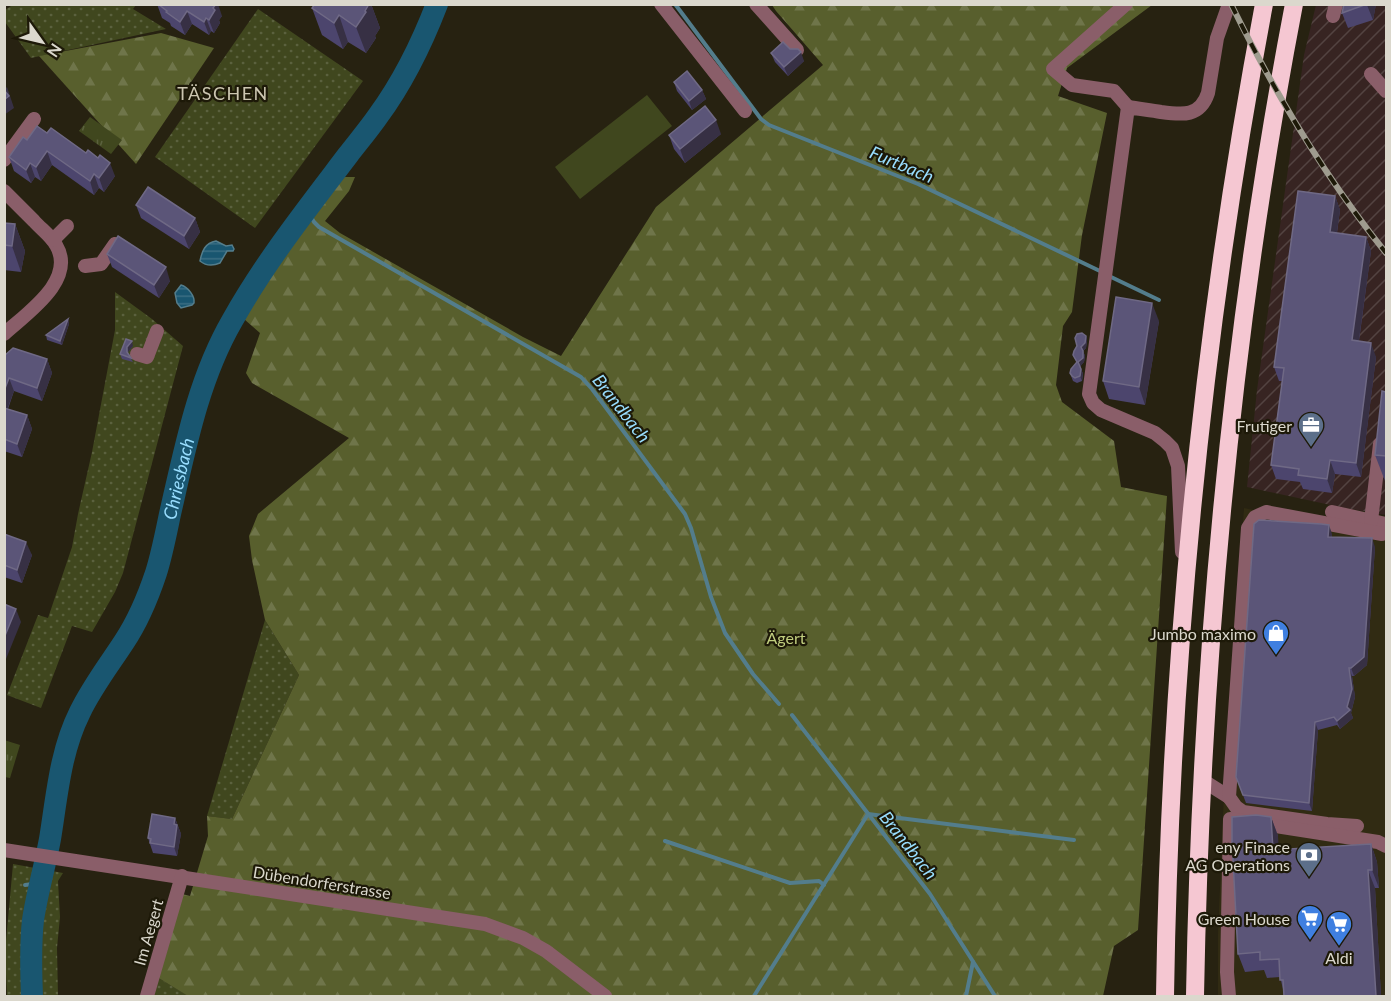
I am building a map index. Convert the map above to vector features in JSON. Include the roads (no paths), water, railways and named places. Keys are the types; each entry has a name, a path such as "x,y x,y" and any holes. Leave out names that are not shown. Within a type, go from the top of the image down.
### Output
{"highway":[{"path":"1165,996 1171,795 1184,587 1198,441 1242,124 1264,4"},
{"path":"1195,996 1202,780 1217,558 1236,380 1263,186 1294,4"}],"street":[{"path":"662,4 746,111"},
{"path":"756,4 797,50"},
{"path":"1126,4 1053,69 1072,85 1114,92 1128,107 1180,115 1199,108 1205,101 1217,38 1229,4"},
{"path":"1371,74 1386,91"},
{"path":"1128,107 1089,394 1093,403 1101,410 1155,433 1172,448 1178,466 1184,587"},
{"path":"4,148 32,117 4,160"},
{"path":"4,190 53,240 62,262 62,271 51,290 4,334"},
{"path":"53,240 67,226"},
{"path":"85,266 100,264 115,244"},
{"path":"137,354 147,357 157,331"},
{"path":"1371,520 1381,433"},
{"path":"1229,797 1248,528 1255,517 1266,512 1384,529"},
{"path":"1332,512 1371,520 1384,529"},
{"path":"1202,780 1229,797 1243,812 1327,824 1357,825"},
{"path":"1229,996 1227,972 1230,819 1386,846"},
{"name":"Dübendorferstrasse","path":"14,851 485,924 523,938 546,951 605,996"},
{"name":"Im Aegert","path":"147,996 182,876"}],"water":[{"path":"216,241 226,246 232,245 233,251 227,251 220,263 215,265 202,263 200,261 205,248"},
{"path":"181,285 191,292 194,303 181,308 177,303 175,293"}],"waterway":[{"name":"Chriesbach","path":"32,996 33,920 50,839 60,774 68,743 85,703 129,634 150,591 194,415 210,367 232,321 272,257 396,90 437,4"},
{"name":"Furtbach","path":"675,4 761,119 769,125 918,184 1102,272"},
{"name":"Brandbach","path":"307,210 319,227 581,377 685,514 711,597 725,633 753,674 779,704"},
{"name":"Furtbach","path":"1109,276 1159,300"},
{"name":"Brandbach","path":"792,715 930,894 995,996"},
{"name":"Brandbach","path":"754,996 868,814 1074,840"},
{"path":"665,841 790,883 819,881 824,885"},
{"path":"25,885 40,883"},
{"path":"966,996 973,962"}],"railway":[{"path":"1231,4 1265,69 1321,164 1386,253"}],"place":[{"name":"Frutiger","path":"1311,448"},
{"name":"Jumbo maximo","path":"1276,656"},
{"name":"eny Finace AG Operations","path":"1309,878"},
{"name":"Green House","path":"1310,941"},
{"name":"Aldi","path":"1339,947"}],"district":[{"name":"TÄSCHEN","path":"223,93"}],"park label":[{"name":"Ägert","path":"786,637"}]}
